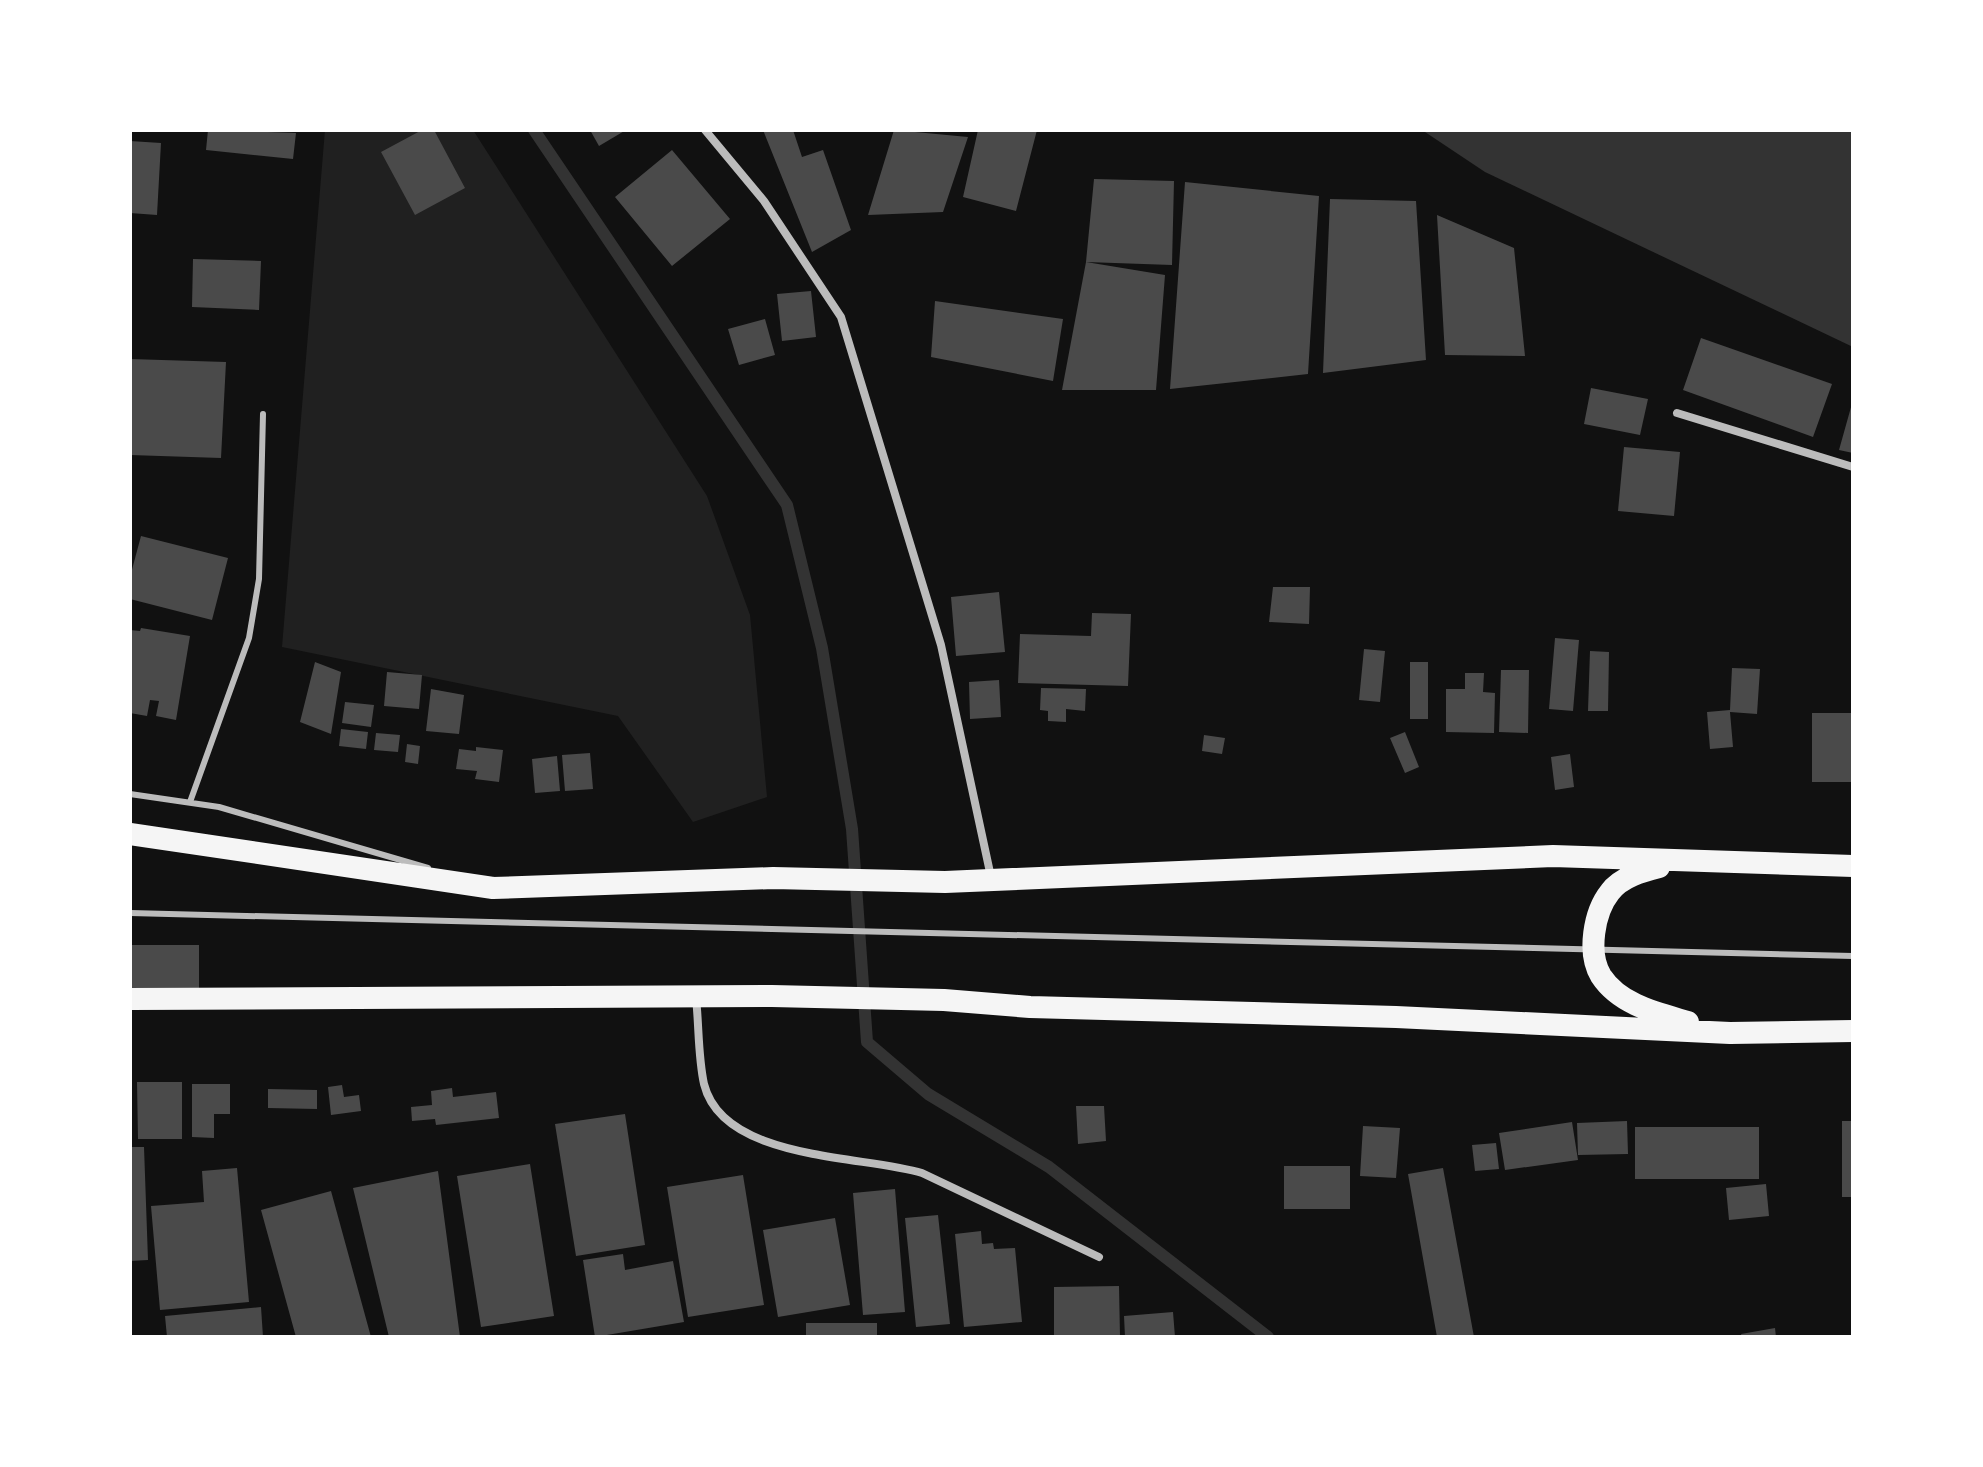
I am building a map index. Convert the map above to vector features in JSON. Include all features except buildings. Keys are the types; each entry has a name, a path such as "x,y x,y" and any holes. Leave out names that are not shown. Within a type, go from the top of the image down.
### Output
{"highway":[{"path":"130,834 493,888 773,878 992,881 1553,856 1853,866"},
{"path":"1684,862 1638,872 1610,892 1593,932 1600,975 1623,997 1647,1011 1730,1033"},
{"path":"130,999 772,996 1396,1017 1730,1033 1853,1031"}],"street":[{"path":"705,130 764,201 841,317 941,645 992,881"},
{"path":"1677,413 1853,467"},
{"path":"696,997 704,1086 723,1118 753,1136 790,1150 898,1166 922,1173 1099,1257"}],"lane":[{"path":"190,802 249,638 259,579 263,414"},
{"path":"130,794 219,807 493,888"},
{"path":"130,913 942,936 1853,956"}],"shaded area":[{"path":"325,130 473,130 707,496 750,615 767,797 693,822 618,716 282,647"},
{"path":"1422,130 1853,130 1853,347 1485,172"}],"waterway":[{"path":"534,130 787,505 822,648 852,829 867,1042 928,1094 1049,1167 1268,1337"}]}
